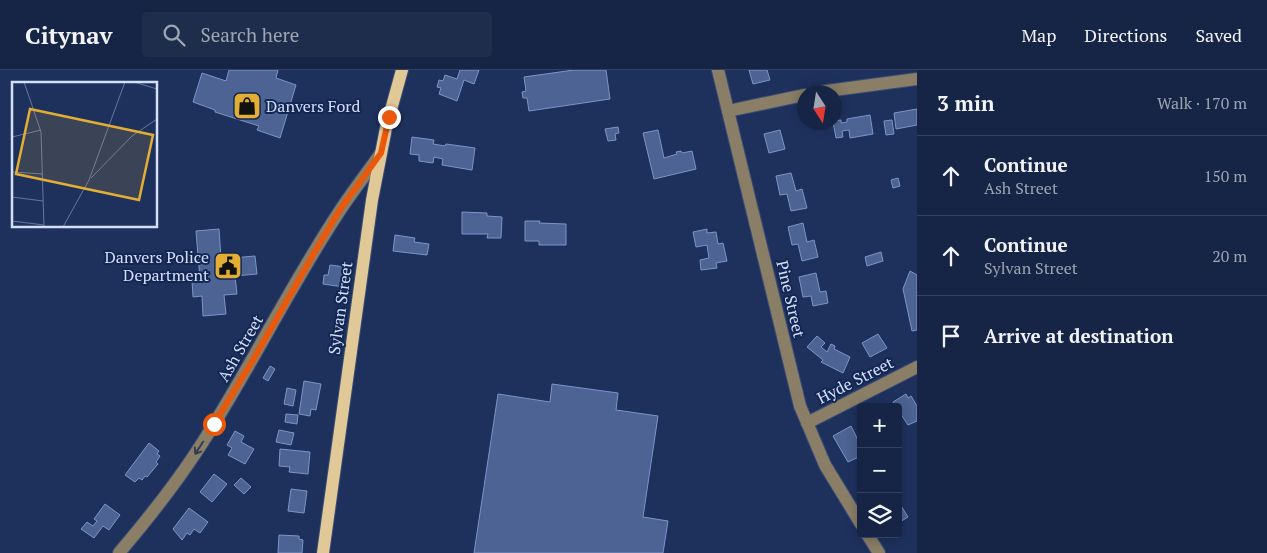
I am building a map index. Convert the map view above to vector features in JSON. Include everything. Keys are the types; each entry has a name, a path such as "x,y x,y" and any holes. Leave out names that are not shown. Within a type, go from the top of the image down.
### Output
{"main road":[{"name":"Sylvan Street","path":"323,553 372,200 386,128 402,70"}],"street":[{"name":"Pine Street","path":"718,70 800,406 825,465 857,517"},
{"path":"842,89 917,79"},
{"path":"728,111 797,96"},
{"name":"Ash Street","path":"119,553 151,515 197,451 253,360 339,211 381,153"},
{"name":"Hyde Street","path":"807,423 917,367"},
{"path":"870,538 879,553"}],"building":[{"name":"Danvers Ford","path":"229,70 278,70 276,78 296,85 280,138 257,130 259,126 215,112 215,110 193,102 202,73 226,81"},
{"path":"460,70 479,70 474,84 464,80 457,101 439,94 441,88 437,87 439,80 443,81 445,75 457,79"},
{"path":"574,70 606,70 610,99 529,111 527,98 523,98 522,92 526,91 524,77"},
{"path":"749,70 767,70 770,80 753,84"},
{"path":"917,109 917,125 896,129 894,113"},
{"path":"870,115 873,134 850,138 849,130 842,131 843,137 836,138 834,130 842,130 842,123 847,122 847,119"},
{"path":"892,120 894,134 886,135 884,121"},
{"path":"618,127 619,133 615,134 616,140 608,141 605,129"},
{"path":"658,130 664,158 677,154 676,152 692,151 696,169 654,179 643,133"},
{"path":"780,130 785,149 769,153 764,134"},
{"path":"412,137 434,140 433,144 475,148 472,170 442,165 443,159 434,157 433,163 419,161 419,155 410,154"},
{"path":"791,173 796,191 802,189 807,208 791,211 787,194 780,195 776,176"},
{"path":"898,178 900,186 893,188 891,180"},
{"path":"462,212 487,213 487,216 502,217 501,238 487,238 488,234 462,234"},
{"path":"525,221 566,224 566,245 539,245 539,241 525,241"},
{"path":"803,223 807,242 814,240 818,257 802,261 798,244 792,245 788,227"},
{"name":"Danvers Police Department","path":"219,229 221,259 255,256 257,274 235,276 237,294 224,295 226,314 203,316 202,296 193,297 192,280 200,279 196,231"},
{"path":"707,229 707,233 716,232 718,244 723,243 727,261 716,263 717,268 701,270 700,260 709,258 707,245 696,247 693,232"},
{"path":"395,235 415,238 414,242 429,244 427,255 393,251"},
{"path":"881,252 883,261 867,266 865,257"},
{"path":"330,265 345,267 343,287 323,284 324,275 328,275"},
{"path":"910,271 917,275 917,330 912,331 903,289"},
{"path":"816,273 820,292 826,291 828,303 813,306 811,296 803,297 799,277"},
{"path":"878,334 887,348 870,357 862,343"},
{"path":"817,336 825,343 821,347 827,352 831,344 835,346 834,349 850,357 843,373 821,362 823,360 807,347"},
{"path":"270,366 275,369 268,381 263,378"},
{"path":"304,381 321,384 316,410 311,409 310,416 299,414"},
{"path":"552,384 618,393 616,410 658,416 643,517 668,521 663,553 474,553 498,394 550,402"},
{"path":"287,388 296,390 293,406 284,404"},
{"path":"906,394 908,398 911,396 917,406 917,421 908,425 902,416 902,403 893,402"},
{"path":"286,414 298,415 297,424 285,422"},
{"path":"851,426 857,438 857,458 848,462 833,436"},
{"path":"279,430 294,433 291,445 276,442"},
{"path":"235,431 244,436 241,442 254,449 245,464 228,455 232,448 227,445"},
{"path":"149,443 159,451 157,454 160,456 156,462 158,464 147,477 145,476 142,480 139,478 135,482 125,475"},
{"path":"280,449 310,452 308,474 289,472 290,467 279,466"},
{"path":"214,474 227,484 212,502 200,492"},
{"path":"241,478 251,487 244,494 234,485"},
{"path":"291,489 307,491 304,513 288,511"},
{"path":"105,504 120,515 109,530 103,526 94,538 81,529 87,522 93,526 97,521 94,519"},
{"path":"902,507 908,517 902,521"},
{"path":"189,508 208,522 200,533 194,529 190,535 187,533 182,540 173,529"},
{"path":"279,535 299,536 299,539 303,540 302,553 278,553"}],"place":[{"name":"Danvers Ford","path":"247,106"},
{"name":"Danvers Police Department","path":"228,266"}],"route":[{"path":"214,424 339,211 381,153 389,117"}]}
